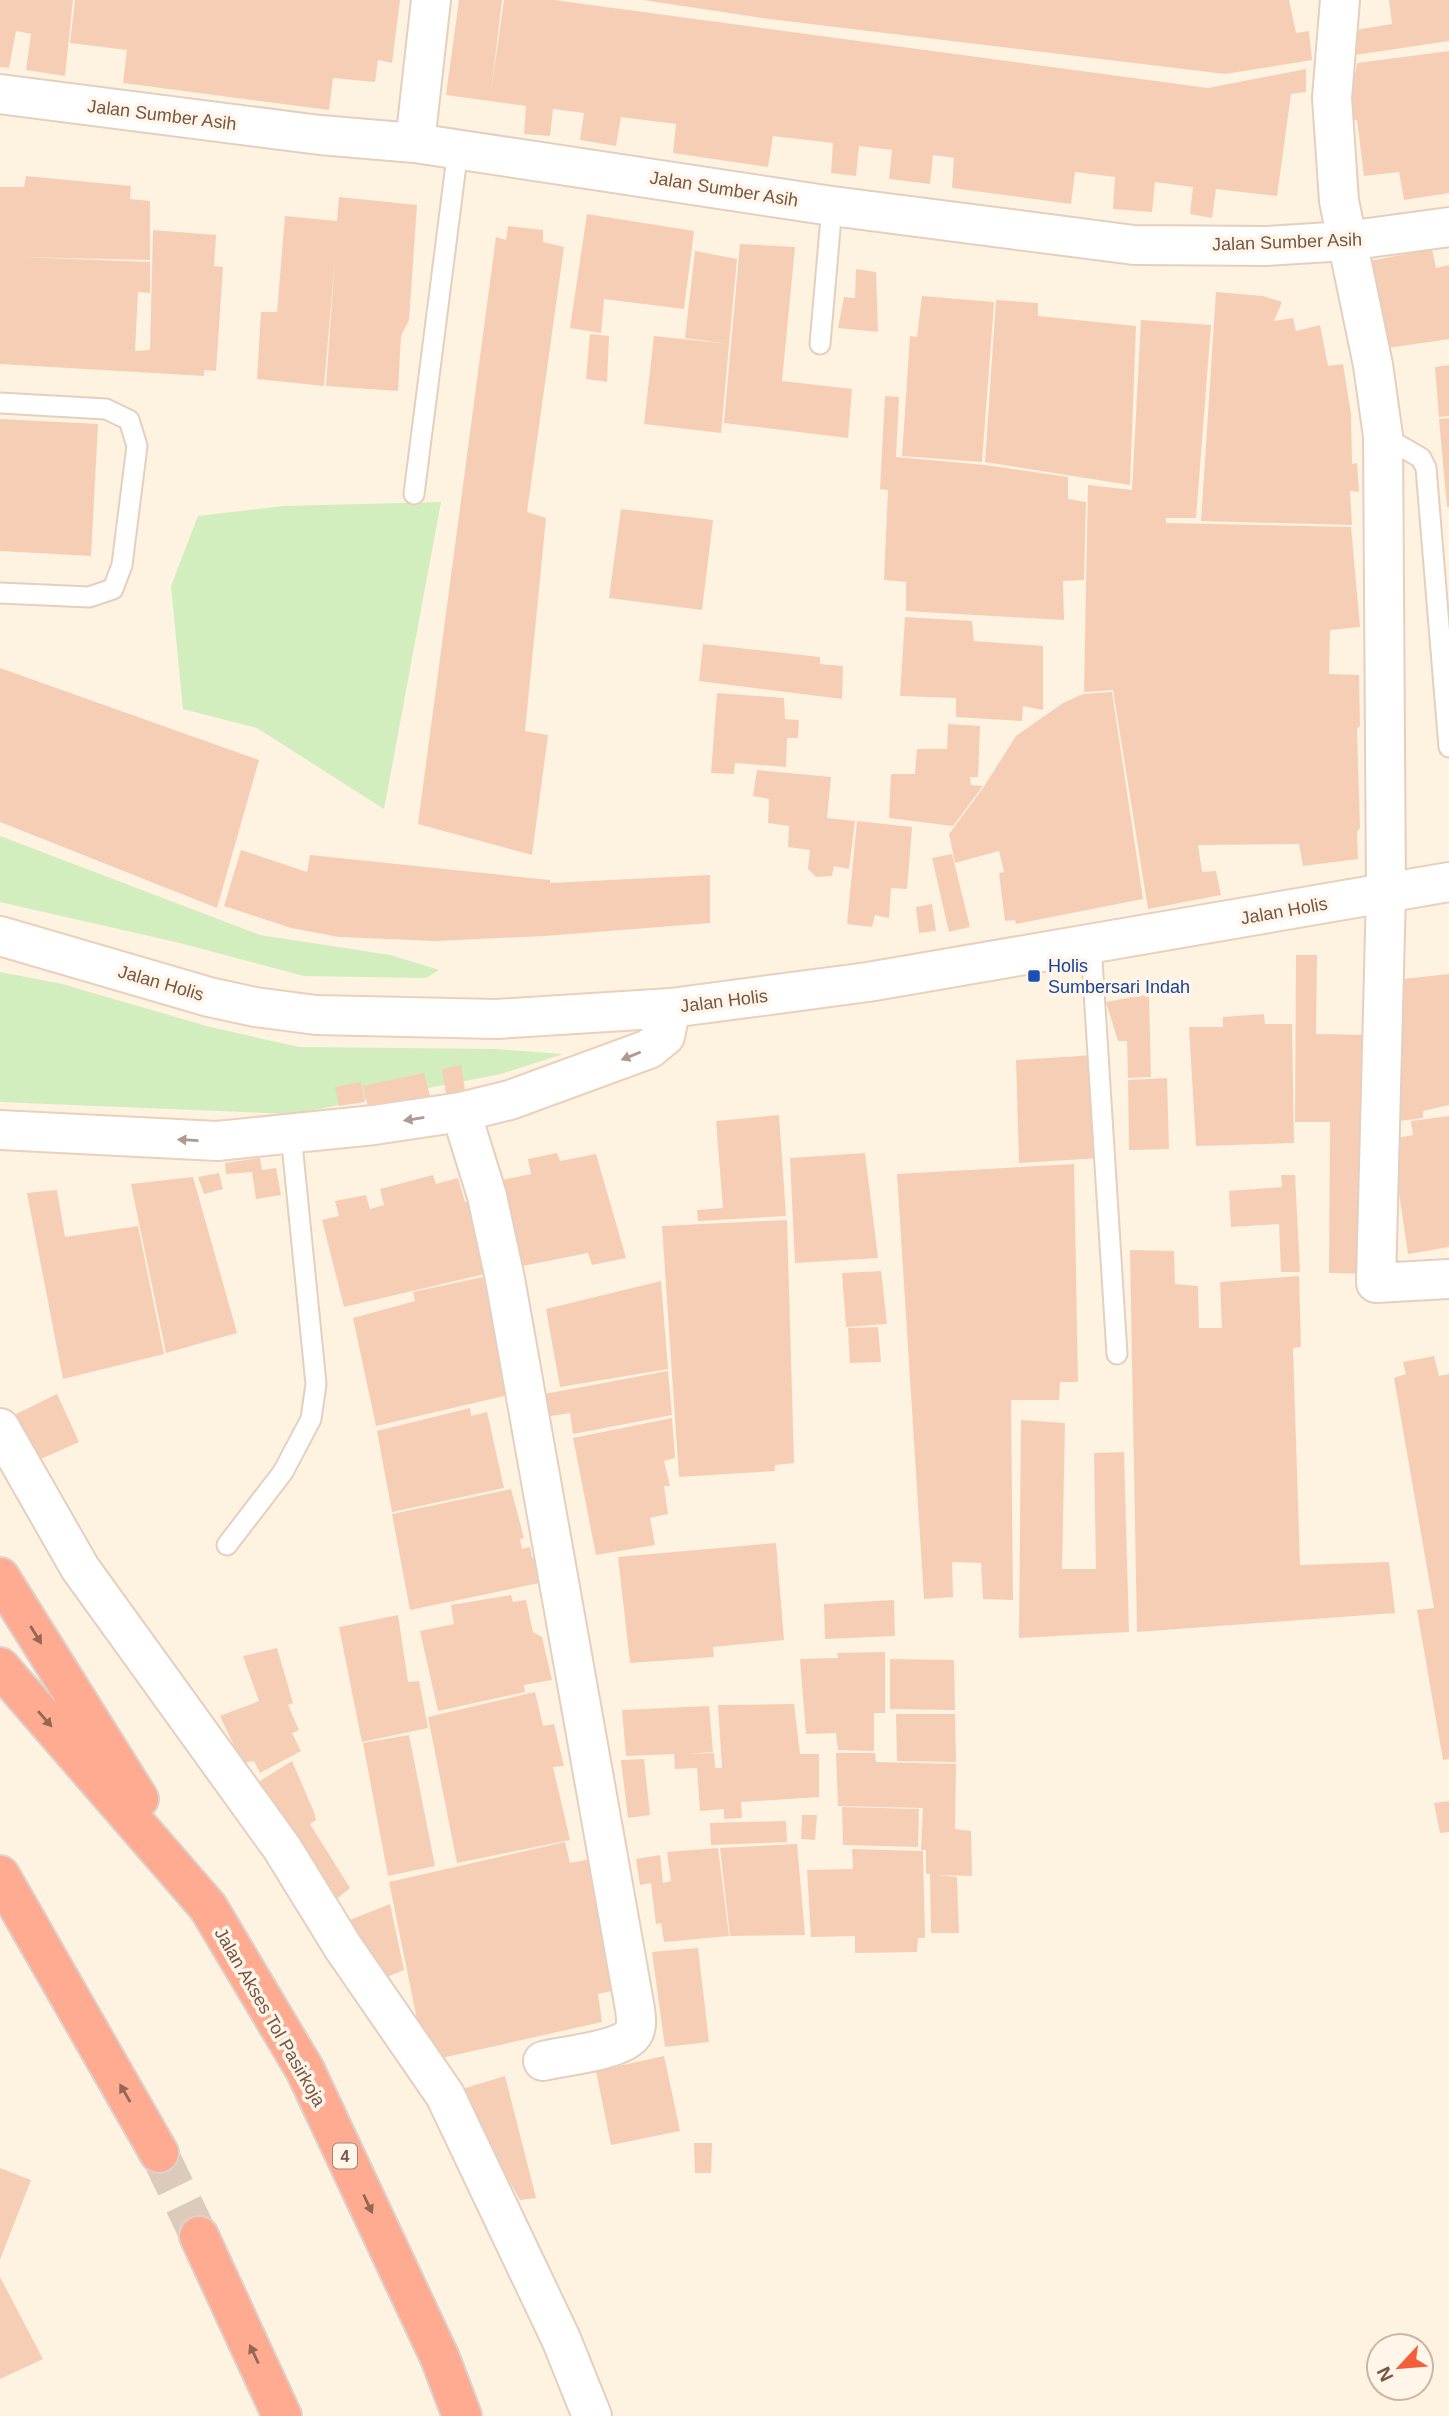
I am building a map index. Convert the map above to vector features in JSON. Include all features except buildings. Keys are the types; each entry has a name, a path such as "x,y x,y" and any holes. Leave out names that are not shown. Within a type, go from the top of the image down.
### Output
{"highway":[{"path":"0,1577 208,1907"},
{"name":"Jalan Akses Tol Pasirkoja","path":"0,1667 208,1907 305,2070 440,2358 462,2416"},
{"path":"0,1875 159,2153"},
{"path":"199,2236 282,2416"}],"street":[{"path":"415,144 431,0"},
{"path":"1340,0 1332,98 1339,201 1373,365 1383,436 1386,893 1376,1283 1449,1279"},
{"name":"Jalan Sumber Asih","path":"0,94 306,133 457,149 832,206 1134,245 1267,246 1346,241 1449,227"},
{"name":"Jalan Holis","path":"0,936 209,997 316,1016 496,1019 671,1008 868,982 1449,882"},
{"path":"0,1130 217,1141 461,1112 510,1100 649,1049 665,1036 671,1008"},
{"path":"461,1112 487,1196 505,1279 635,2008 636,2025 632,2035 617,2045 543,2061"},
{"path":"0,1428 80,1568 282,1848 343,1947 445,2095 561,2339 593,2416"}],"lane":[{"path":"414,494 457,149"},
{"path":"820,344 832,206"},
{"path":"0,402 106,409 129,420 137,446 122,565 113,589 89,597 0,593"},
{"path":"1383,436 1421,458 1426,468 1449,747"},
{"path":"1091,944 1117,1354"},
{"path":"227,1545 283,1472 311,1419 316,1384 291,1133"}],"green space":[{"path":"441,502 384,809 257,728 183,709 171,586 198,516 284,506"},
{"path":"0,836 260,935 390,955 439,970 426,978 304,976 180,943 0,902"},
{"path":"0,972 62,984 210,1027 299,1047 495,1049 563,1054 501,1074 292,1114 0,1102"}],"tunnel":[{"path":"159,2153 199,2236"}],"place":[{"name":"Holis Sumbersari Indah","path":"1034,976"}]}
